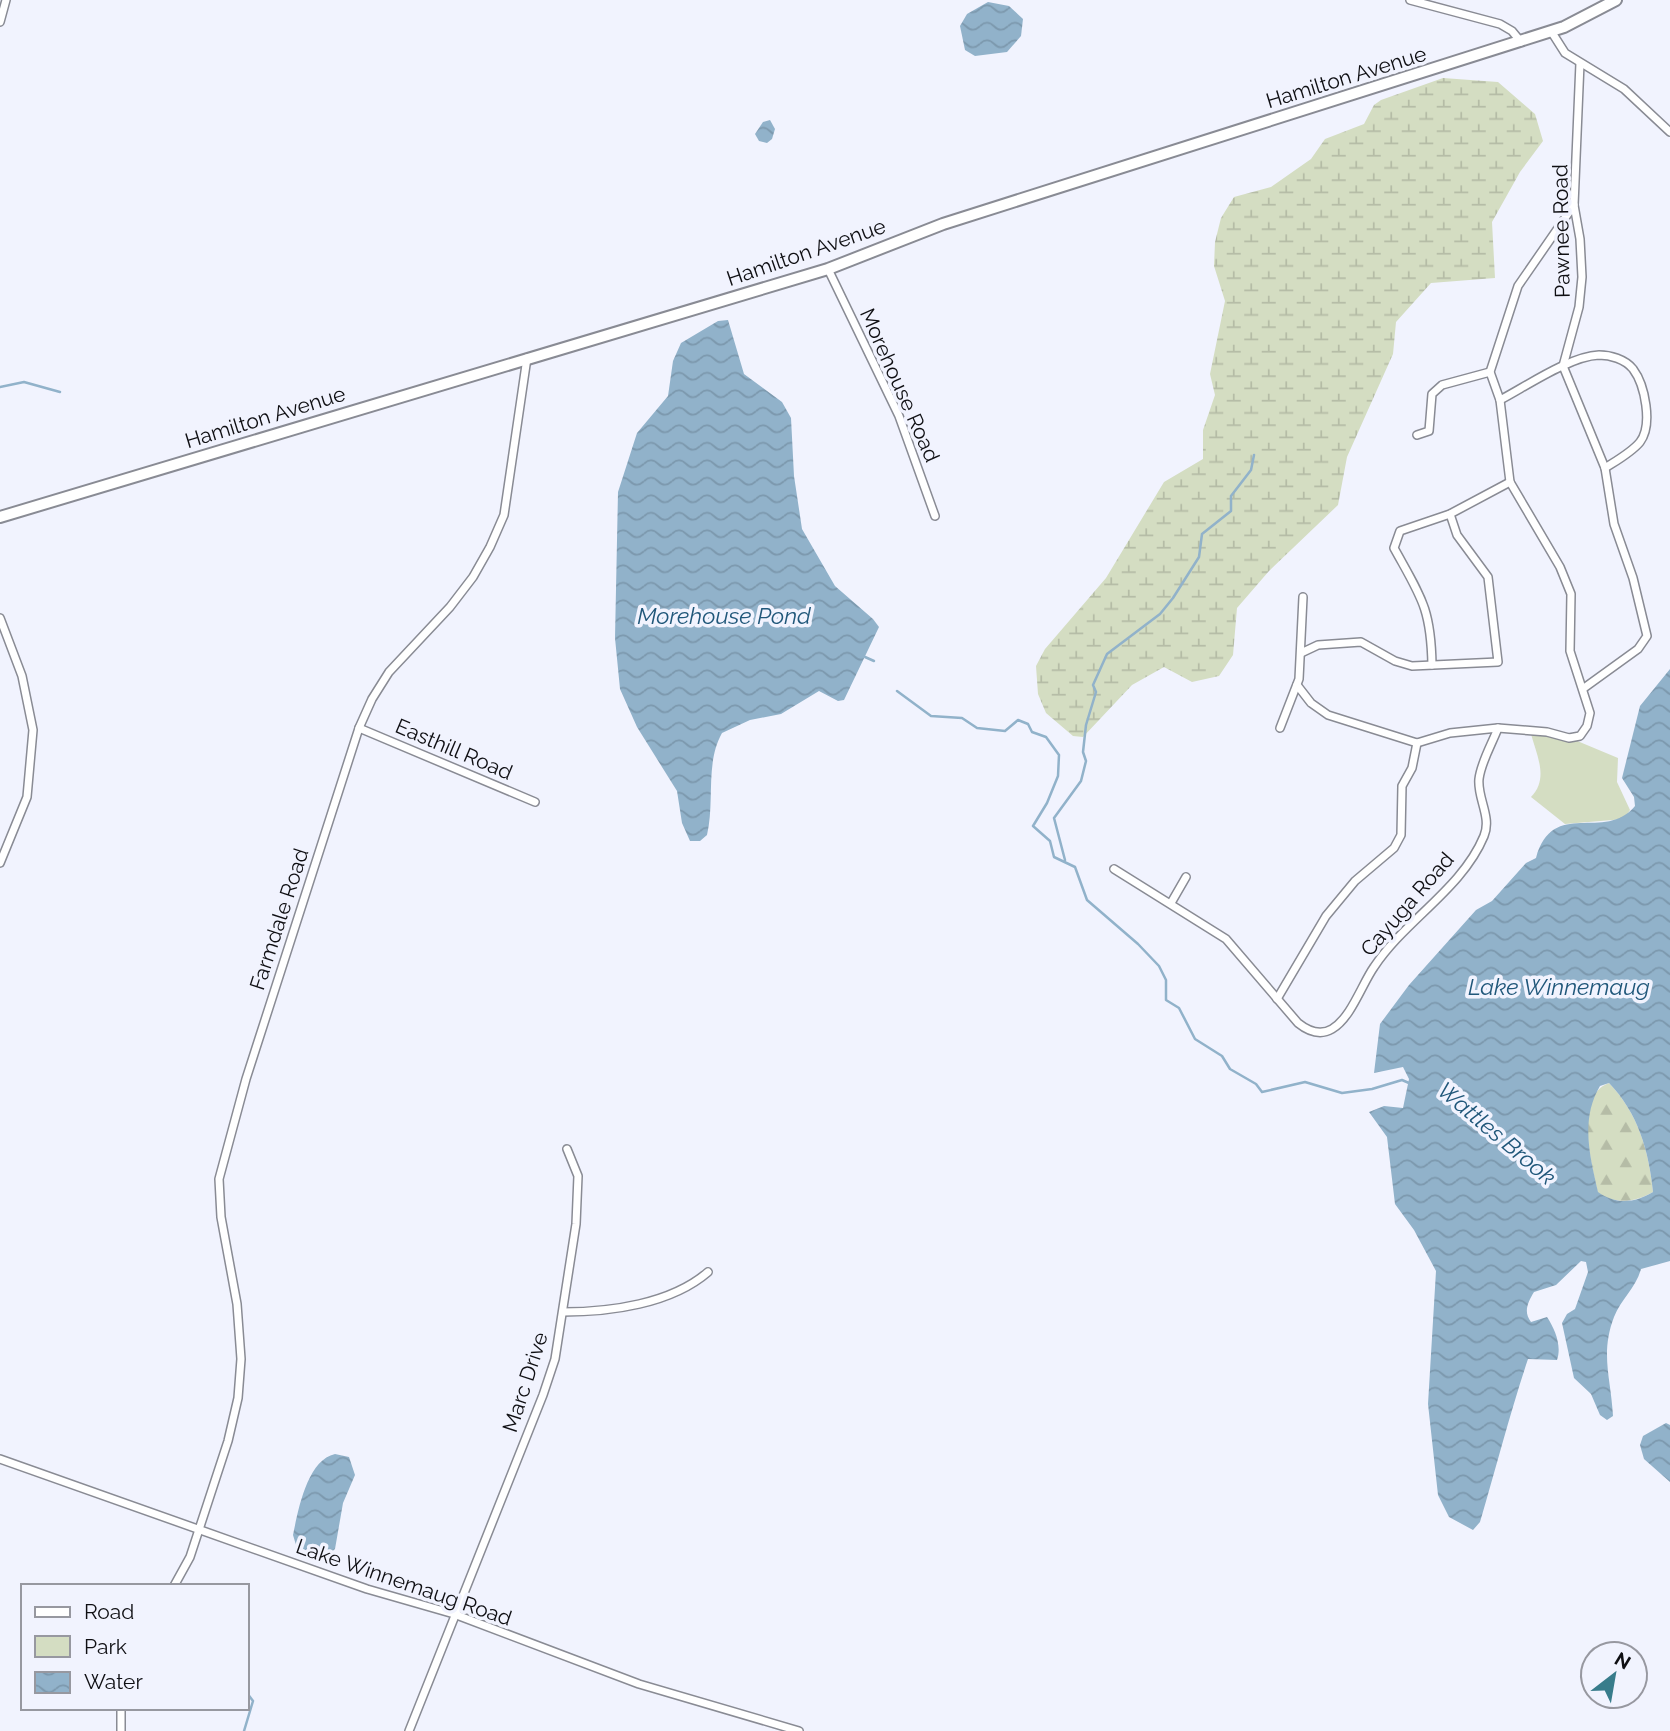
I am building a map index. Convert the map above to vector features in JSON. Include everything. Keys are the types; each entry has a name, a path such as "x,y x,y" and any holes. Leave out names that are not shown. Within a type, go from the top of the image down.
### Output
{"street":[{"path":"0,22 6,0"},
{"path":"1410,0 1500,24 1512,31 1521,41"},
{"name":"Hamilton Avenue","path":"0,517 828,269 943,224 1551,31 1581,20 1616,0"},
{"path":"1551,31 1565,53 1624,89 1670,132"},
{"name":"Pawnee Road","path":"1563,366 1579,307 1581,278 1580,239 1574,205 1580,63"},
{"path":"1297,685 1311,703 1328,715 1417,743 1451,733 1498,728 1547,732 1569,738 1580,736 1587,726 1590,713 1570,651 1571,594 1560,567 1510,482 1500,400 1490,372 1518,286 1574,205"},
{"name":"Morehouse Road","path":"828,269 899,416 935,516"},
{"path":"1500,400 1563,366 1595,355 1614,356 1633,369 1643,396 1647,423 1640,442 1605,468"},
{"name":"Farmdale Road","path":"175,1584 198,1531 238,1398 241,1359 237,1304 221,1217 219,1179 246,1079 359,729 372,699 390,672 464,589 489,547 503,515 527,358"},
{"path":"1563,366 1605,468 1614,524 1633,578 1647,636 1638,649 1584,688"},
{"path":"1418,435 1429,431 1432,394 1442,385 1490,372"},
{"path":"1432,666 1431,626 1426,605 1394,548 1394,540 1400,531 1450,514 1510,482"},
{"path":"1301,653 1318,645 1361,642 1395,662 1412,666 1499,662 1489,577 1457,535 1450,514"},
{"path":"1280,728 1297,685 1303,597"},
{"path":"0,618 22,676 33,730 27,797 0,863"},
{"name":"Cayuga Road","path":"1114,869 1226,939 1277,999 1309,1031 1324,1032 1335,1028 1381,957 1462,870 1484,836 1488,822 1479,791 1479,775 1498,728"},
{"name":"Easthill Road","path":"359,729 535,802"},
{"path":"1277,999 1325,916 1355,881 1394,848 1401,835 1402,786 1412,768 1417,743"},
{"path":"1171,903 1186,877"},
{"name":"Marc Drive","path":"409,1731 544,1395 555,1359 576,1224 578,1176 567,1149"},
{"path":"563,1312 622,1308 688,1287 708,1272"},
{"name":"Lake Winnemaug Road","path":"0,1459 367,1589 454,1614 639,1684 799,1731"},
{"path":"121,1710 121,1731"}],"green space":[{"path":"1443,78 1498,82 1535,114 1543,141 1520,172 1492,222 1495,278 1431,283 1396,322 1393,354 1347,457 1338,505 1269,571 1237,608 1233,655 1219,676 1192,682 1164,667 1132,685 1083,737 1073,736 1046,713 1038,694 1036,666 1045,649 1106,578 1164,482 1203,459 1203,430 1215,395 1210,374 1225,301 1214,266 1215,242 1221,218 1234,197 1271,187 1311,159 1325,139 1364,124 1374,105 1381,100"},
{"path":"1551,730 1618,758 1617,782 1630,810 1624,819 1565,824 1531,797 1539,783 1540,767 1531,734"},
{"path":"1609,1083 1635,1120 1649,1162 1653,1192 1633,1200 1619,1201 1598,1193 1592,1166 1588,1116 1591,1102 1598,1090"}],"water":[{"path":"988,2 1009,6 1023,19 1021,36 1007,52 975,56 965,50 960,26 967,14"},
{"path":"770,120 775,129 772,139 767,143 759,141 755,134 763,122"},
{"name":"Morehouse Pond","path":"728,320 744,374 782,402 791,418 794,476 802,529 835,586 879,627 844,700 838,701 819,691 781,714 750,720 722,733 712,769 707,835 700,841 690,841 682,823 677,791 637,727 620,689 615,638 618,492 637,433 668,396 673,361 681,343 718,321"},
{"name":"Lake Winnemaug","path":"1670,669 1670,1261 1641,1269 1614,1317 1607,1355 1613,1416 1607,1420 1600,1415 1591,1394 1574,1378 1562,1323 1567,1314 1575,1309 1588,1272 1586,1262 1581,1261 1556,1285 1534,1292 1528,1303 1527,1314 1531,1322 1547,1317 1557,1338 1557,1360 1528,1359 1480,1522 1473,1530 1449,1517 1438,1495 1428,1404 1436,1271 1414,1230 1395,1204 1387,1137 1369,1112 1384,1106 1403,1108 1409,1079 1403,1067 1374,1073 1380,1024 1409,985 1476,910 1492,901 1526,863 1536,858 1544,840 1554,829 1567,824 1609,821 1623,816 1635,806 1634,797 1622,778 1640,706","holes":["1609,1083 1635,1120 1645,1147 1653,1192 1626,1201 1612,1199 1598,1192 1588,1138 1590,1112 1600,1086"]},
{"path":"1666,1423 1670,1425 1670,1482 1644,1459 1640,1445 1643,1436"},
{"path":"335,1454 349,1457 355,1475 343,1503 335,1549 321,1555 296,1545 293,1535 301,1500 311,1476 325,1458"}],"waterway":[{"path":"0,387 24,382 60,392"},
{"path":"1065,860 1054,818 1081,781 1086,761 1083,752 1086,725 1096,692 1093,685 1107,654 1160,614 1173,598 1199,557 1202,534 1231,511 1231,496 1251,470 1254,455"},
{"name":"Wattles Brook","path":"865,657 874,661"},
{"name":"Wattles Brook","path":"897,691 931,716 962,718 977,728 1005,731 1018,720 1028,724 1032,732 1046,737 1059,755 1058,776 1047,803 1033,826 1050,841 1054,857 1075,867 1087,900 1159,966 1166,980 1166,1000 1179,1008 1195,1039 1222,1056 1230,1069 1256,1084 1262,1092 1305,1082 1342,1093 1372,1089 1402,1080 1409,1083"},
{"path":"244,1731 253,1701 248,1694"}]}
